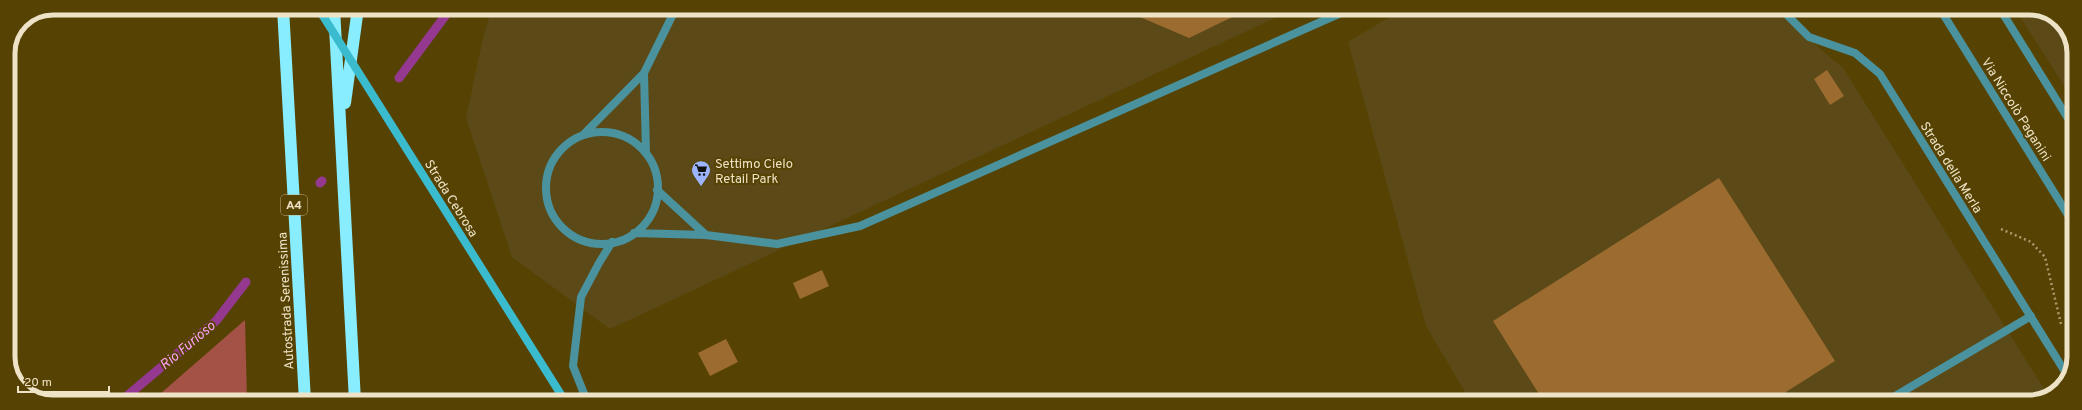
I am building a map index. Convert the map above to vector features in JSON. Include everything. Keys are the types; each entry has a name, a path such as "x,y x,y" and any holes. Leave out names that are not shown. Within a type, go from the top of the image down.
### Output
{"highway":[{"name":"Autostrada Serenissima","path":"283,15 305,395"},
{"path":"334,15 355,395"},
{"path":"341,132 357,15"}],"main road":[{"name":"Strada Cebrosa","path":"322,15 561,395"}],"street":[{"path":"583,135 602,132 620,134 635,142 646,153 654,168 658,184 657,200 651,215 641,228 634,233 612,242 598,244 580,239 564,229 552,214 546,196 547,177 554,159 566,144 583,135 644,74 673,15"},
{"path":"634,233 706,235 777,244 860,226 1334,15"},
{"name":"Strada della Merla","path":"1787,15 1809,37 1855,53 1880,74 2064,370"},
{"name":"Via Niccolò Paganini","path":"1944,15 2067,213"},
{"path":"2004,15 2067,117"},
{"path":"644,74 646,153"},
{"path":"657,190 706,235"},
{"path":"585,395 573,366 581,297 612,242"},
{"path":"1897,395 2031,316"}],"shaded area":[{"name":"Settimo Cielo Retail Park","path":"490,15 1281,15 610,329 512,257 466,118 484,34"},
{"path":"1393,15 1780,15 1843,68 2046,391 2034,395 1467,395 1426,326 1348,42"},
{"path":"2019,15 2041,17 2054,24 2061,32 2066,43 2067,51 2067,90"},
{"path":"245,320 247,395 159,395"}],"building":[{"path":"1135,15 1237,15 1189,38"},
{"path":"1827,70 1844,96 1830,105 1814,79"},
{"path":"1719,178 1835,361 1781,395 1540,395 1493,321"},
{"path":"822,270 829,286 800,299 793,283"},
{"path":"726,339 738,362 710,376 698,353"}],"waterway":[{"name":"Rio Furioso","path":"399,78 446,15"},
{"name":"Rio Furioso","path":"128,395 216,321 246,282"}],"place":[{"name":"Settimo Cielo Retail Park","path":"701,187"}]}
